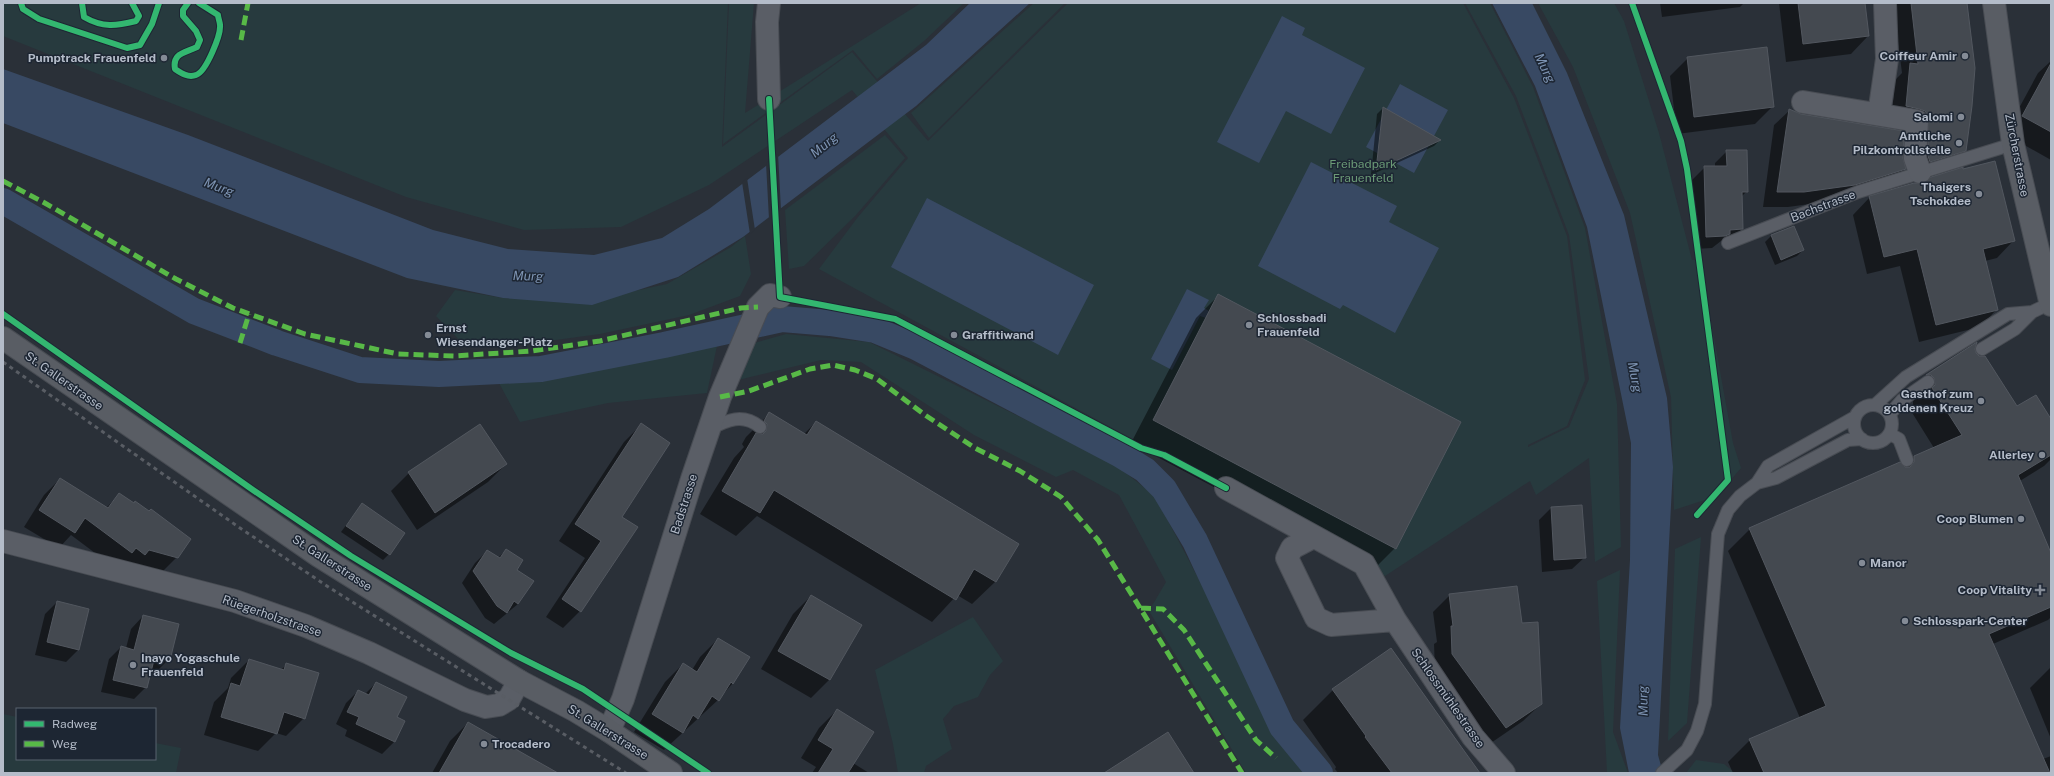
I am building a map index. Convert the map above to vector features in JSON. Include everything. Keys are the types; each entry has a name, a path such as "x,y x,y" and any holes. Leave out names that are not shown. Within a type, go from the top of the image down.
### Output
{"main road":[{"name":"Zürcherstrasse","path":"1994,3 2013,144 2046,300"},
{"name":"St. Gallerstrasse","path":"3,338 319,556 519,681 576,711 609,731 660,770"}],"street":[{"path":"769,3 766,22 769,99"},
{"path":"1879,114 1887,59 1885,3"},
{"path":"1803,102 1917,121 1915,158 1920,172"},
{"name":"Badstrasse","path":"609,731 623,699 708,430 758,307 770,295 780,297"},
{"name":"Schlossmühlestrasse","path":"1226,488 1364,564 1395,620 1473,737 1504,773"},
{"path":"1313,536 1292,548 1287,558 1316,618 1331,625 1395,620"},
{"name":"Rüegerholzstrasse","path":"3,541 235,601 306,626 369,653 465,700 486,707 499,705 509,699 519,681"}],"lane":[{"name":"Bachstrasse","path":"1728,243 1858,192 2013,144"},
{"path":"1982,349 2015,329 2046,300"},
{"path":"1662,773 1687,750 1697,731 1704,704 1718,534 1728,510 1740,496 1757,483 1768,466 1855,417 1863,407 1875,404 1906,377 2008,314 2046,300"},
{"path":"1890,414 1902,400 1928,382"},
{"path":"1757,483 1776,478 1848,440 1862,439 1874,444 1881,442 1890,434 1892,427 1890,414 1881,406 1875,404"},
{"path":"1855,417 1855,429 1862,439"},
{"path":"708,430 727,420 740,419 750,420 760,427"},
{"path":"1890,434 1899,439 1907,460"}],"green space":[{"name":"Freibadpark Frauenfeld","path":"3,3 728,3 722,147 852,52 928,141 1068,3 1463,3 1514,98 1567,236 1585,380 1567,426 1528,445 1528,447 1569,427 1589,379 1569,235 1516,96 1465,3 1490,3 1533,87 1585,228 1617,404 1621,547 1595,562 1589,458 1536,495 1530,481 1385,576 819,269 858,217 908,158 852,90 709,185 621,227 524,230 406,197 3,36"},
{"path":"729,3 754,3 745,113 921,3 964,3 924,41 877,79 853,50 723,144"},
{"path":"1034,3 1065,3 929,138 911,113"},
{"path":"1538,3 1614,3 1624,21 1659,133 1692,260 1700,260 1733,443 1741,468 1717,496 1674,510 1671,397 1630,213 1573,67"},
{"path":"885,135 905,158 856,215 804,266 789,269 785,210"},
{"path":"745,236 751,274 740,296 689,315 600,334 511,346 466,347 436,316 455,290 503,298 591,300 667,284 731,247"},
{"path":"786,334 869,342 1113,463 1155,496 1280,734 1308,773 1246,773 1149,611 1166,582 1119,495 1073,470 1056,477 974,435 861,362 821,360 738,380 751,344"},
{"path":"718,341 707,393 608,403 520,422 499,383"},
{"path":"1701,537 1687,723 1668,741 1675,549"},
{"path":"1620,570 1613,732 1628,773 1607,773 1597,581"},
{"path":"973,617 1003,661 990,675 978,697 954,706 943,719 952,749 926,766 924,773 898,773 893,744 875,670"},
{"path":"3,714 16,717 16,760 156,760 156,743 181,748 176,773 3,773"},
{"path":"1696,760 1724,764 1735,773 1686,773"}],"water":[{"name":"Murg","path":"970,3 1030,3 916,106 743,237 678,277 592,305 503,298 407,278 3,123 3,69 188,135 433,230 508,249 594,255 662,238 709,209 926,45"},
{"name":"Murg","path":"1492,3 1532,3 1567,73 1624,215 1667,398 1673,467 1658,755 1663,773 1629,773 1620,728 1630,560 1631,443 1587,227 1535,86"},
{"path":"1282,16 1305,28 1302,35 1365,68 1331,134 1286,111 1259,163 1217,142"},
{"path":"1400,84 1448,110 1414,173 1366,147"},
{"path":"1311,162 1397,206 1389,222 1439,248 1395,333 1343,305 1340,309 1258,266"},
{"path":"927,198 1094,285 1058,355 891,267"},
{"path":"1187,289 1209,300 1204,308 1209,311 1206,318 1200,316 1172,370 1151,359"}],"pier":[{"path":"778,154 781,210 769,219 766,163"},
{"path":"747,178 755,230 750,234 742,182"}],"building":[{"path":"1798,3 1865,3 1869,36 1803,44"},
{"path":"1911,3 1967,3 1975,68 1966,151 1930,162 1928,156 1928,116 1925,111 1906,106 1910,63 1918,64"},
{"path":"1767,47 1774,107 1694,117 1687,57"},
{"path":"2051,63 2051,132 2022,116"},
{"path":"1383,107 1441,140 1376,170"},
{"path":"1789,109 1801,114 1904,131 1903,158 1906,169 1855,185 1804,192 1777,192"},
{"path":"1726,150 1747,150 1748,192 1742,192 1743,229 1730,230 1730,234 1725,236 1706,237 1704,166 1727,166"},
{"path":"1995,161 2015,241 1983,249 1998,310 1936,325 1917,249 1884,257 1869,196 1914,183 1924,184 1931,177 1963,167 1963,169"},
{"path":"1794,226 1804,250 1781,260 1771,235"},
{"name":"Schlossbadi Frauenfeld","path":"1218,294 1461,422 1396,549 1153,420"},
{"name":"Schlosspark-Center","path":"1977,342 1975,349 1976,353 1979,356 1985,356 2017,406 2036,395 2051,419 2051,455 2018,475 2051,553 2051,607 1989,634 2050,773 1764,773 1749,739 1826,706 1749,528 1900,462 1905,467 1910,467 1914,462 1914,456 1962,435 1932,388 1935,385 1934,378 1931,375 1926,375"},
{"path":"769,412 807,435 816,421 1019,544 996,582 974,569 956,600 774,490 760,513 722,491 756,433 763,434 766,431 767,424 764,421"},
{"path":"641,423 670,443 622,517 638,527 581,612 562,599 601,541 575,524"},
{"path":"480,424 507,464 435,513 408,472"},
{"path":"60,478 108,508 119,493 134,503 135,501 149,511 151,509 191,539 178,558 149,550 145,555 136,548 132,553 85,518 75,533 39,510"},
{"path":"362,503 405,533 390,555 346,526"},
{"path":"1582,505 1586,558 1554,560 1551,507"},
{"path":"506,549 523,560 517,570 534,581 518,604 514,601 507,613 497,606 473,571 487,550 500,558"},
{"path":"1517,586 1522,623 1538,622 1542,704 1506,728 1452,654 1451,626 1453,626 1449,594"},
{"path":"811,595 862,625 830,680 778,651"},
{"path":"57,601 89,609 79,650 47,642"},
{"path":"143,615 179,624 170,660 155,656 147,688 113,680 121,646 134,650"},
{"path":"718,638 750,657 733,684 731,682 719,701 712,696 698,719 693,715 683,733 652,714 683,663 697,672"},
{"path":"1391,648 1480,773 1392,773 1365,737 1366,736 1332,689"},
{"path":"249,659 284,670 286,663 319,673 305,719 284,712 277,734 221,717 231,683 240,686"},
{"path":"376,682 407,697 397,717 405,721 395,742 356,724 359,717 347,712 358,690 369,695"},
{"path":"837,709 874,732 848,773 818,773 833,749 818,740"},
{"path":"468,722 526,755 558,773 439,773"},
{"path":"1168,732 1194,773 1104,773"}],"waterway":[{"path":"3,201 194,311 277,343 360,370 439,374 541,369 664,345 782,319 830,323 875,330 916,347 1119,454 1145,470 1164,489 1195,541 1282,727 1320,773"}],"railway":[{"path":"3,362 240,528 330,588 626,773"}],"marked path":[{"path":"241,40 248,3"},
{"path":"3,181 43,202 176,279 233,308 305,334 398,354 454,356 532,351 600,341 741,308 758,307"},
{"path":"240,343 249,314"},
{"path":"720,397 749,391 810,369 833,365 855,370 877,379 925,415 975,448 1020,471 1061,497 1098,540 1242,773"},
{"path":"1141,608 1163,609 1184,630 1256,740 1276,758"}],"cycle path":[{"path":"21,3 23,9 39,19 127,48 140,45 152,24 159,3"},
{"path":"82,3 84,17 97,23 110,25 136,21 139,16 132,3"},
{"path":"188,3 183,10 183,16 196,31 200,40 197,47 184,52 177,57 175,60 175,69 185,75 190,76 196,75 204,67 212,53 220,30 218,15 199,3"},
{"path":"1632,3 1681,141 1687,169 1728,480 1697,515"},
{"path":"769,99 780,297 895,319 1141,448 1164,455 1226,488"},
{"path":"3,314 253,490 351,556 511,653 583,689 708,773"}],"place":[{"name":"Coiffeur Amir","path":"1965,56"},
{"name":"Pumptrack Frauenfeld","path":"164,58"},
{"name":"Salomi","path":"1961,117"},
{"name":"Amtliche Pilzkontrollstelle","path":"1959,143"},
{"name":"Thaigers Tschokdee","path":"1979,194"},
{"name":"Schlossbadi Frauenfeld","path":"1249,325"},
{"name":"Ernst Wiesendanger-Platz","path":"428,335"},
{"name":"Graffitiwand","path":"954,335"},
{"name":"Gasthof zum goldenen Kreuz","path":"1981,401"},
{"name":"Allerley","path":"2042,455"},
{"name":"Coop Blumen","path":"2021,519"},
{"name":"Manor","path":"1862,563"},
{"name":"Coop Vitality","path":"2040,590"},
{"name":"Schlosspark-Center","path":"1905,621"},
{"name":"Inayo Yogaschule Frauenfeld","path":"133,665"},
{"name":"Trocadero","path":"484,744"}]}
